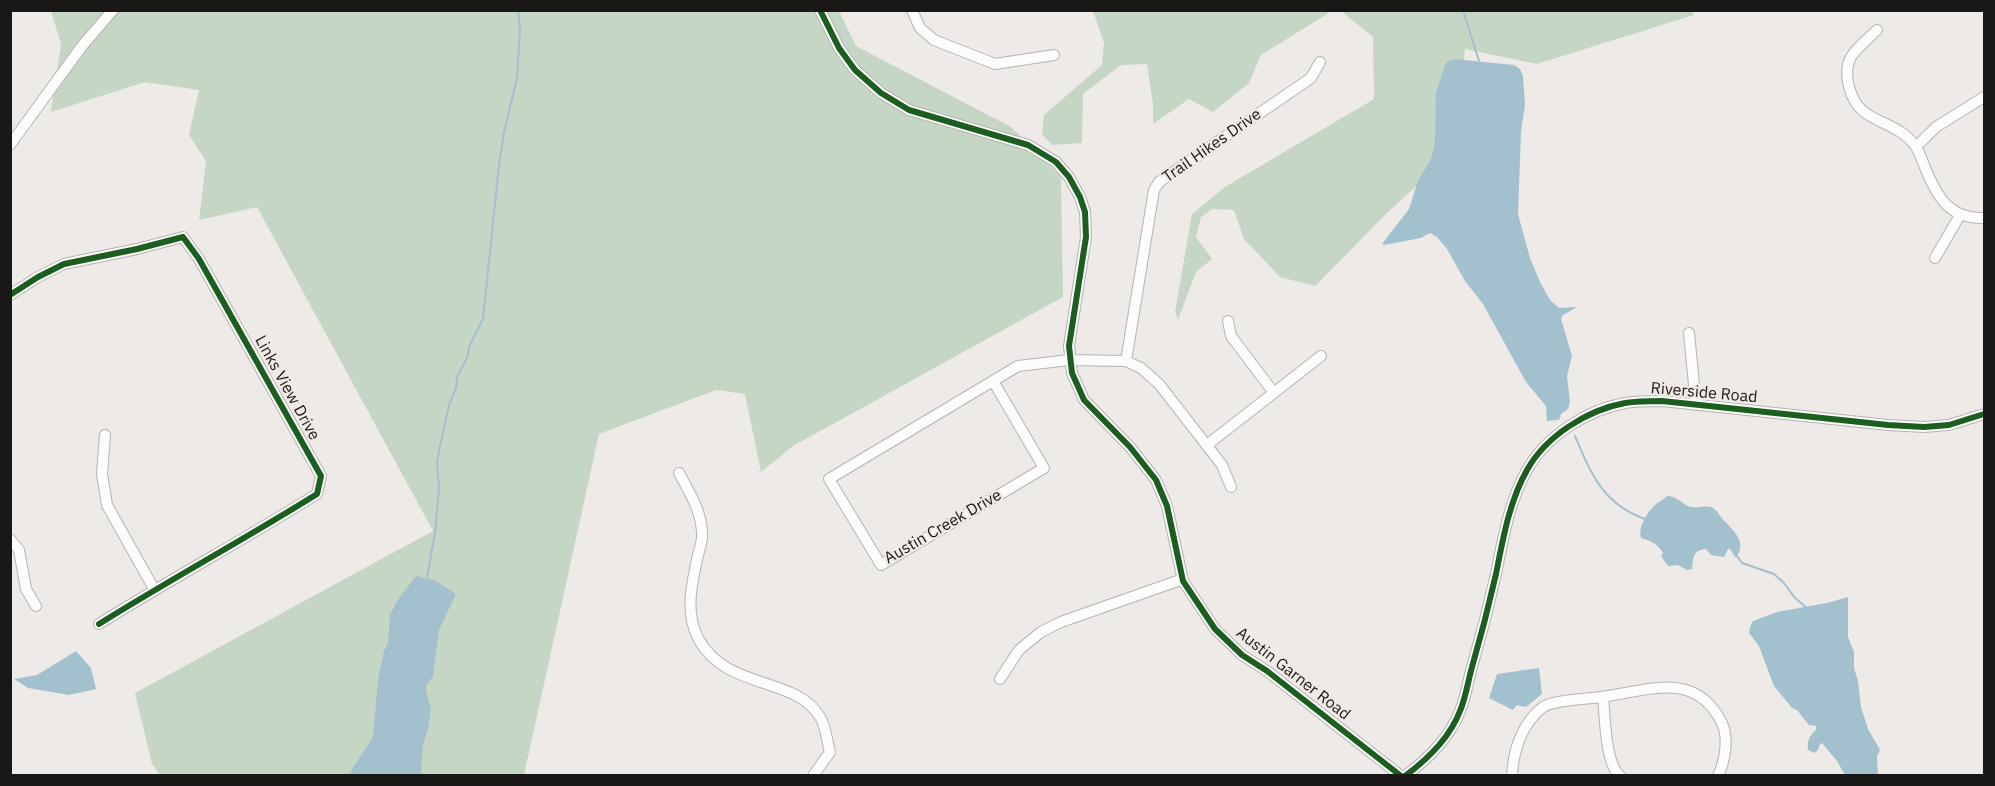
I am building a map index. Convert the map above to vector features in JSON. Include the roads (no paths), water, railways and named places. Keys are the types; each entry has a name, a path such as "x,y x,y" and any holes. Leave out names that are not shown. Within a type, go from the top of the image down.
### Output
{"street":[{"path":"10,146 82,46 113,10"},
{"name":"Austin Garner Road","path":"820,10 838,48 855,70 880,93 909,110 1028,145 1056,162 1069,177 1085,212 1086,237 1069,346 1072,373 1084,400 1130,447 1156,480 1167,506 1183,579 1215,629 1242,655 1403,776"},
{"path":"912,10 920,28 934,40 995,64 1054,55"},
{"path":"1877,30 1851,57 1848,71 1849,87 1855,102 1864,112 1891,125 1909,138 1916,147 1932,186 1940,199 1960,215 1984,218"},
{"name":"Trail Hikes Drive","path":"1126,361 1154,190 1159,182 1311,78 1320,62"},
{"path":"1916,147 1936,127 1984,97"},
{"path":"1935,258 1960,215"},
{"name":"Links View Drive","path":"10,295 64,264 183,237 199,259 321,476 317,494 247,538 154,589 99,624"},
{"path":"1228,321 1231,336 1274,393"},
{"path":"1689,333 1696,405"},
{"path":"1207,445 1321,356"},
{"name":"Austin Creek Drive","path":"993,381 1044,468 881,565 829,479 1018,366 1069,360 1126,361"},
{"path":"1126,361 1141,369 1159,384 1222,465 1231,487"},
{"name":"Riverside Road","path":"1403,776 1420,764 1443,740 1460,711 1495,578 1506,526 1518,489 1533,460 1575,422 1613,406 1641,401 1924,427 1948,425 1984,414"},
{"path":"105,435 102,474 107,506 154,589"},
{"path":"679,473 695,504 702,535 692,586 690,614 699,639 713,659 733,673 779,688 806,701 821,717 830,752 813,776"},
{"path":"10,539 20,550 26,589 36,606"},
{"path":"1000,679 1018,650 1061,622 1183,579"},
{"path":"1512,776 1514,755 1522,733 1531,718 1545,706 1653,688 1680,687 1701,696 1713,707 1724,726 1726,739 1722,767 1718,776"},
{"path":"1603,697 1609,751 1615,772 1620,776"}],"water":[{"path":"1454,59 1514,65 1520,69 1523,76 1525,104 1521,132 1518,214 1530,258 1550,300 1559,308 1577,307 1563,315 1561,319 1572,356 1567,376 1570,402 1568,409 1561,414 1559,420 1547,421 1546,406 1526,382 1483,304 1465,281 1447,249 1437,237 1430,233 1421,238 1382,244 1409,209 1418,181 1431,159 1435,142 1436,92 1446,63"},
{"path":"1667,496 1691,507 1714,509 1739,540 1740,550 1737,556 1735,557 1730,549 1724,557 1711,555 1706,549 1696,553 1692,569 1687,570 1678,565 1668,566 1661,556 1663,553 1659,547 1641,538 1640,534 1649,512"},
{"path":"416,576 434,580 456,594 439,630 433,676 426,686 431,709 423,745 421,775 350,775 373,737 378,680 388,643 390,615 397,601"},
{"path":"1848,597 1848,637 1854,652 1854,668 1861,707 1868,729 1880,750 1877,756 1878,775 1845,775 1822,743 1814,753 1808,750 1809,739 1816,730 1816,726 1809,725 1774,686 1759,646 1749,633 1753,621 1777,612"},
{"path":"76,651 91,668 96,689 69,695 28,688 14,679 37,675"},
{"path":"1539,668 1542,694 1526,707 1517,705 1513,710 1489,698 1497,674"}],"waterway":[{"path":"427,578 435,533 439,488 437,462 440,446 457,377 483,319 499,165 517,78 520,30 518,10"},
{"path":"1463,10 1479,61"},
{"path":"1575,436 1600,486 1619,505 1645,519"},
{"path":"1737,556 1742,563 1774,574 1806,607"}]}
